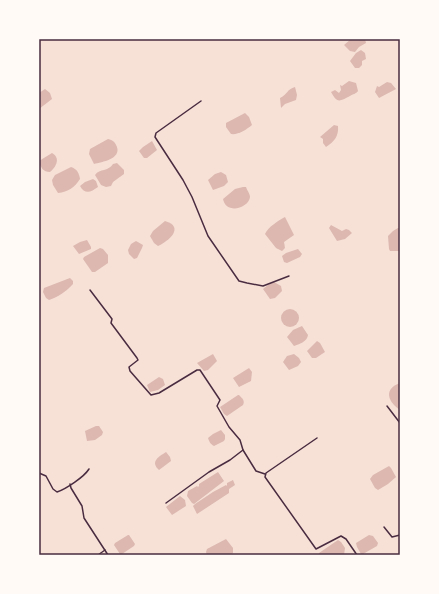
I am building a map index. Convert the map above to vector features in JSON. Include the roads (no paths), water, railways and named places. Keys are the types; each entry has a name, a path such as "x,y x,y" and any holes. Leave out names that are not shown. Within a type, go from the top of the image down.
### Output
{"street":[{"path":"201,101 156,133 155,137 183,180 192,197 208,236 239,280 247,284 263,286 289,276"},
{"path":"90,290 112,319 111,322 137,358 138,360 130,367 130,371 151,395 159,393 197,370 200,370 220,400 217,406 229,427 240,440 243,450 256,471 264,474"},
{"path":"387,406 400,423"},
{"path":"264,474 317,438"},
{"path":"166,503 243,450"},
{"path":"39,473 44,475 53,489 57,492 85,475 89,469"},
{"path":"264,474 264,477 270,486 316,549 340,536 346,539 357,555"},
{"path":"70,484 70,488 82,506 84,518 108,555"},
{"path":"384,527 392,537 400,535"},
{"path":"98,555 104,550"}]}
